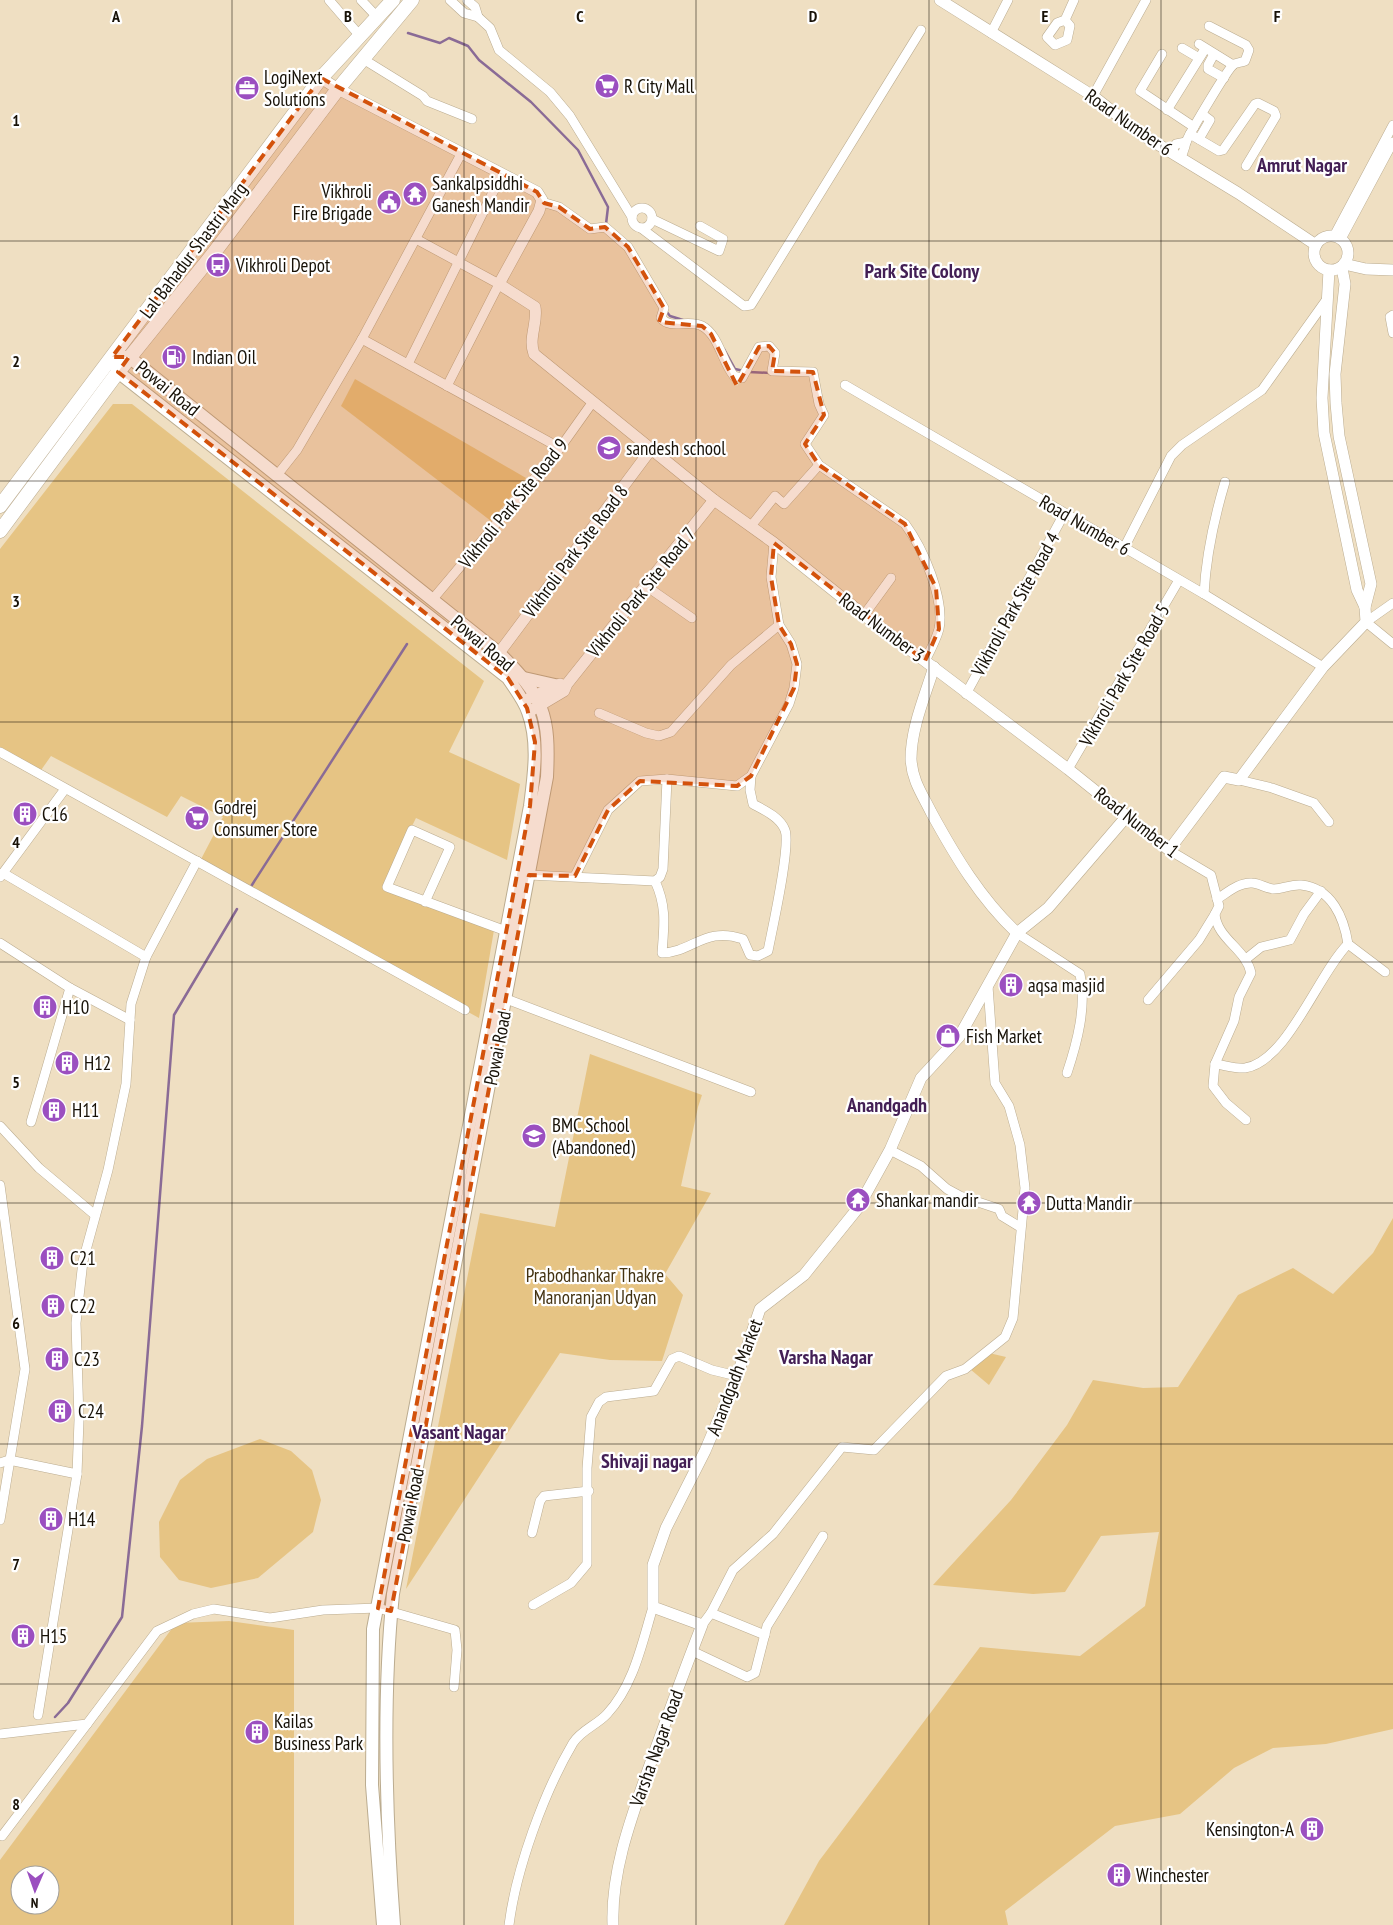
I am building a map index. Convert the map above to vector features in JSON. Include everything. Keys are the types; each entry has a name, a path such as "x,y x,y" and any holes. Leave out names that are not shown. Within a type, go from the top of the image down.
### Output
{"main road":[{"name":"Lal Bahadur Shastri Marg","path":"0,506 321,78 394,0"},
{"name":"Lal Bahadur Shastri Marg","path":"118,372 213,254 338,90 412,0"},
{"path":"198,243 213,254"},
{"name":"Powai Road","path":"383,1925 372,1785 374,1629 407,1486 506,999 547,778 549,740 539,701 524,678 499,653 278,474 129,357 112,358 118,372 508,678 526,707 534,742 534,777 407,1486 391,1611 389,1635 388,1785 394,1925"},
{"path":"0,531 118,372"},
{"path":"524,678 561,685"}],"street":[{"path":"329,0 360,36"},
{"path":"361,0 378,18"},
{"path":"450,0 464,13 478,17 490,28 499,50 550,92 570,116 635,224 744,306 750,305 921,30"},
{"path":"467,0 475,7 478,17"},
{"name":"Road Number 6","path":"940,0 1093,96 1142,134 1316,245"},
{"path":"991,33 1008,0"},
{"path":"1065,20 1074,0"},
{"path":"1093,96 1146,0"},
{"path":"1167,110 1199,58 1202,47 1233,64 1245,61 1249,50 1246,44 1209,26"},
{"path":"1182,48 1199,58"},
{"path":"1162,54 1140,91 1192,130 1199,139 1219,151 1223,150 1255,104 1258,103 1274,111 1276,116 1246,166"},
{"path":"1214,54 1208,69 1224,78"},
{"path":"363,59 423,96 427,101 472,119"},
{"path":"1176,155 1186,149 1186,142 1192,130 1233,64"},
{"path":"321,78 338,90 538,192 542,202 447,386"},
{"path":"1199,139 1210,123 1210,120 1202,114"},
{"path":"1337,238 1393,125"},
{"path":"1337,238 1393,142"},
{"path":"278,474 297,450 362,339 462,154"},
{"path":"408,364 502,174"},
{"path":"542,202 558,207 590,229 606,227 628,247 664,308 661,318 663,321 674,324 687,322 702,326 711,334 734,376 742,378 759,348 769,346 774,353 772,371 813,372 819,404 824,415 805,444 818,465 893,514 906,524 913,534 936,588 939,629 930,664"},
{"path":"632,217 636,210 643,208 650,212 652,219 649,225 641,228"},
{"path":"652,219 719,251 723,239 700,226"},
{"path":"1366,622 1366,607 1371,584 1340,436 1336,403 1340,324 1345,284 1343,266 1347,259 1347,248 1337,238 1324,238 1316,245 1314,250 1316,261 1329,270 1343,266 1393,270"},
{"path":"416,239 499,284"},
{"path":"1329,270 1322,403 1324,433 1357,590 1366,607"},
{"name":"Road Number 3","path":"499,284 535,307 536,318 530,345 534,354 592,403 652,448 714,500 774,543 864,615 930,664 916,723 911,758 914,781 976,888 995,912 1016,933"},
{"path":"1124,548 1171,456 1182,446 1262,390 1327,299"},
{"path":"1393,315 1390,317 1393,333"},
{"path":"1326,324 1340,324"},
{"path":"362,339 560,448"},
{"name":"Road Number 6","path":"845,385 913,422 1064,514 1204,594 1323,667"},
{"name":"Vikhroli Park Site Road 9","path":"432,600 560,448 592,403"},
{"path":"1322,403 1336,403"},
{"name":"Vikhroli Park Site Road 8","path":"499,653 652,448"},
{"path":"751,526 775,496 784,504 818,465"},
{"path":"1204,594 1205,570 1216,514 1225,482"},
{"path":"1338,496 1352,493"},
{"name":"Vikhroli Park Site Road 7","path":"526,707 539,701 561,685 646,586 714,500"},
{"name":"Vikhroli Park Site Road 4","path":"966,694 1064,514"},
{"path":"655,881 663,899 662,954 671,953 701,939 728,934 743,940 750,955 758,956 768,951 784,862 786,830 776,817 753,804 750,790 751,776 789,704 794,688 797,664 791,644 778,625 771,578 774,543"},
{"path":"1348,552 1364,550"},
{"path":"864,615 891,578"},
{"name":"Vikhroli Park Site Road 5","path":"1068,769 1180,580"},
{"path":"646,586 692,618"},
{"path":"1239,780 1323,667 1366,622 1393,603"},
{"path":"1366,622 1393,644"},
{"path":"599,713 646,733 659,736 671,732 731,665 778,625"},
{"name":"Road Number 1","path":"930,664 966,694 1068,769 1170,850 1211,875 1219,906 1215,914"},
{"path":"1,755 464,1010"},
{"path":"575,876 608,810 619,797 640,781 667,779 737,786 751,776"},
{"path":"1170,850 1224,778 1272,788 1314,803 1329,822"},
{"path":"529,875 655,881 660,877 663,869 667,779"},
{"path":"65,789 2,875 146,957"},
{"name":"Anandgadh Market","path":"653,1607 653,1565 666,1528 705,1450 738,1376 760,1309 804,1275 858,1208 890,1150 921,1078 959,1037 1016,933 1048,908 1127,816"},
{"path":"425,902 450,846 412,830 386,886 425,902 506,932"},
{"path":"38,1715 77,1474 79,1420 76,1323 83,1261 126,1084 132,1004 146,957 197,862"},
{"path":"1217,899 1235,887 1251,883 1273,889 1301,885 1321,892 1338,909 1345,925 1348,944 1384,972"},
{"path":"1246,959 1261,947 1290,940 1304,914 1321,892"},
{"path":"1215,914 1219,929 1246,959 1251,973 1239,997 1234,1021 1215,1064 1213,1086 1226,1104 1246,1120"},
{"path":"1148,1000 1199,940 1215,914"},
{"path":"1016,933 1080,974 1083,987 1076,1046 1067,1073"},
{"path":"0,943 70,988 130,1020"},
{"path":"1215,1064 1244,1068 1259,1063 1287,1038 1335,957 1348,944"},
{"path":"509,1925 520,1874 540,1811 574,1741 591,1725 606,1715 623,1693 653,1607 702,1625 711,1613 733,1570 773,1534 842,1446 874,1450 946,1376 964,1368 1005,1337 1013,1318 1025,1188 1020,1145 1009,1106 995,1083 988,986"},
{"path":"31,1122 70,988"},
{"path":"494,994 751,1092"},
{"path":"0,1126 39,1168 95,1215"},
{"path":"890,1150 921,1166 947,1188 960,1196 999,1209 1002,1216 1020,1227"},
{"path":"0,1185 24,1369 0,1520"},
{"path":"533,1605 571,1583 587,1564 589,1491 587,1468 591,1417 599,1402 606,1397 654,1390 672,1359 679,1356 712,1370 738,1376"},
{"path":"0,1463 9,1460 77,1474"},
{"path":"532,1533 540,1501 544,1496 589,1491"},
{"path":"692,1651 747,1677 751,1676 755,1672 767,1626 823,1536"},
{"path":"2,1836 157,1631 193,1614 214,1609 270,1618 323,1610 378,1608 391,1611 455,1630 457,1650 454,1687"},
{"path":"711,1613 765,1634"},
{"name":"Varsha Nagar Road","path":"613,1925 612,1908 632,1813 702,1625"},
{"path":"0,1734 87,1724"}],"highlighted area":[{"path":"321,78 537,192 544,203 559,207 590,229 605,227 628,247 664,308 659,322 702,326 711,334 737,386 759,347 769,346 775,353 772,371 813,372 824,415 805,444 819,465 905,524 936,588 939,629 925,661 774,543 771,577 779,625 791,644 797,664 794,688 751,776 737,786 640,781 608,810 575,876 529,875 391,1611 378,1608 530,806 535,742 527,708 508,678 118,372 129,357 112,357"}],"green space":[{"path":"355,379 526,478 491,521 341,406"},
{"path":"113,404 132,404 484,681 449,752 520,784 507,860 416,818 384,882 494,930 479,1018 199,863 223,817 181,796 167,817 51,756 39,773 0,750 0,549"},
{"name":"Prabodhankar Thakre Manoranjan Udyan","path":"590,1054 702,1095 681,1186 711,1193 665,1274 683,1295 662,1361 610,1360 560,1353 406,1589 480,1213 555,1227"},
{"path":"1393,1218 1393,1729 1326,1744 1273,1748 1234,1768 1180,1814 1115,1826 1005,1911 1008,1925 784,1925 819,1861 980,1647 1080,1656 1145,1606 1159,1532 1101,1536 1065,1592 1033,1594 933,1585 1011,1500 1067,1425 1093,1380 1143,1388 1178,1387 1238,1295 1293,1268 1333,1294 1373,1253"},
{"path":"989,1353 1006,1357 989,1385 970,1369"},
{"path":"260,1439 291,1451 312,1470 321,1500 313,1532 258,1578 211,1588 179,1580 160,1557 159,1522 180,1480 207,1459"},
{"path":"229,1621 294,1630 294,1925 0,1925 0,1860 176,1623"}],"waterway":[{"path":"408,33 440,43 449,38 468,46 479,60 531,102 578,150 608,207 606,224"},
{"path":"666,311 670,316 683,320"},
{"path":"724,349 735,369 744,371"},
{"path":"749,372 771,373"},
{"path":"250,888 407,644"},
{"path":"55,1717 68,1703 122,1617 142,1426 174,1015 237,909"}],"place":[{"name":"R City Mall","path":"607,86"},
{"name":"LogiNext Solutions","path":"247,88"},
{"name":"Sankalpsiddhi Ganesh Mandir","path":"415,194"},
{"name":"Vikhroli Fire Brigade","path":"389,202"},
{"name":"Vikhroli Depot","path":"218,265"},
{"name":"Indian Oil","path":"174,357"},
{"name":"sandesh school","path":"609,448"},
{"name":"C16","path":"25,814"},
{"name":"Godrej Consumer Store","path":"197,818"},
{"name":"aqsa masjid","path":"1011,985"},
{"name":"H10","path":"45,1007"},
{"name":"Fish Market","path":"948,1036"},
{"name":"H12","path":"67,1063"},
{"name":"H11","path":"54,1110"},
{"name":"BMC School (Abandoned)","path":"534,1136"},
{"name":"Shankar mandir","path":"858,1200"},
{"name":"Dutta Mandir","path":"1029,1203"},
{"name":"C21","path":"52,1258"},
{"name":"C22","path":"53,1306"},
{"name":"C23","path":"57,1359"},
{"name":"C24","path":"60,1411"},
{"name":"H14","path":"51,1519"},
{"name":"H15","path":"23,1636"},
{"name":"Kailas Business Park","path":"257,1732"},
{"name":"Kensington-A","path":"1312,1829"},
{"name":"Winchester","path":"1119,1875"}],"district":[{"name":"Amrut Nagar","path":"1302,165"},
{"name":"Park Site Colony","path":"922,271"},
{"name":"Anandgadh","path":"887,1105"},
{"name":"Varsha Nagar","path":"826,1357"},
{"name":"Vasant Nagar","path":"459,1432"},
{"name":"Shivaji nagar","path":"647,1461"}]}
